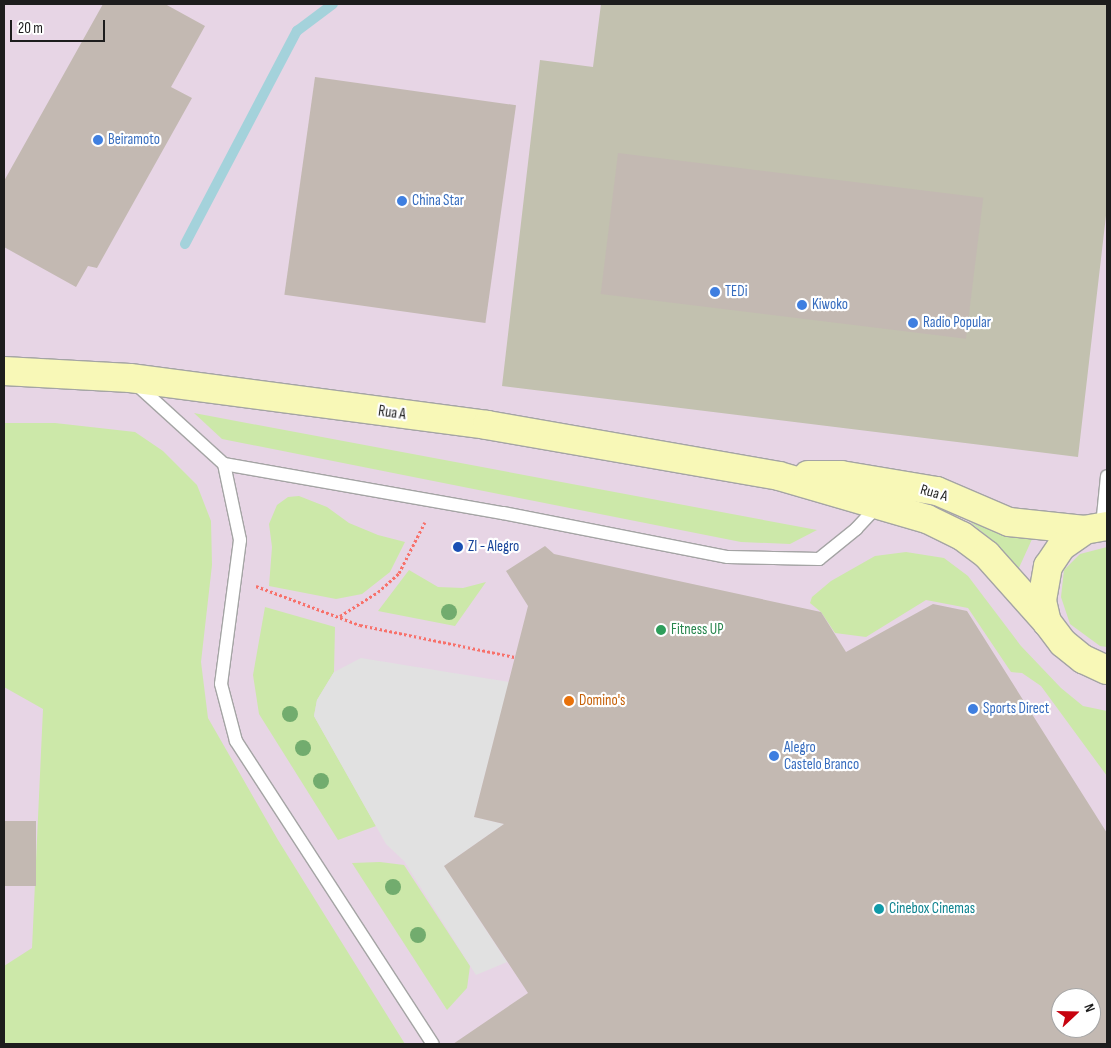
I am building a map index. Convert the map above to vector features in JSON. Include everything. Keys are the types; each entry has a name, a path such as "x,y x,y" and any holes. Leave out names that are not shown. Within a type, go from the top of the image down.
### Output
{"street":[{"name":"Rua A","path":"4,371 130,378 505,428 779,476 927,519 962,536 987,555 1047,622 1063,643 1083,659 1107,670"},
{"name":"Rua A","path":"779,476 841,475 937,491 1008,522 1098,527"},
{"path":"1047,622 1042,592 1048,566 1061,547 1098,527"}],"lane":[{"path":"130,378 224,464 728,557 819,559 856,529 878,506"},
{"path":"224,464 240,540 221,684 236,741 434,1044"},
{"path":"1098,527 1107,476"}],"path":[{"path":"339,617 378,592 399,573 435,502"},
{"path":"234,578 360,625 515,657"}],"shaded area":[{"path":"4,4 1107,4 1107,1044 4,1044"},
{"path":"601,4 1107,4 1107,207 1078,457 502,386 540,60 593,67"},
{"path":"361,658 509,682 474,817 504,824 444,866 507,962 476,975 404,861 386,844 314,716 317,700 334,672"}],"green space":[{"path":"194,413 817,530 790,544 741,542 222,439"},
{"path":"4,423 55,423 135,432 163,451 197,485 211,521 212,565 201,662 208,718 278,840 405,1044 4,1044 4,966 32,948 43,709 4,687"},
{"path":"299,496 327,507 349,523 378,535 405,542 390,572 362,594 336,599 269,586 272,547 269,524 277,505 288,497"},
{"path":"970,522 994,531 1033,537 1018,570 992,540"},
{"path":"1107,547 1107,647 1100,646 1070,624 1061,597 1064,570 1080,554"},
{"path":"906,552 944,558 968,576 1021,646 1061,688 1083,706 1107,711 1107,776 1041,686 1022,673 1011,672 968,608 926,600 866,637 835,633 821,612 810,603 812,597 831,581 875,556"},
{"path":"409,570 438,587 463,588 486,582 455,626 378,611"},
{"path":"265,607 335,627 334,672 317,700 314,716 376,826 338,840 259,714 253,675"},
{"path":"380,862 404,865 470,966 467,988 447,1010 352,863"}],"building":[{"name":"Beiramoto","path":"103,4 165,4 205,26 171,87 192,98 97,268 88,266 76,287 4,247 4,181"},
{"name":"China Star","path":"315,77 516,105 485,323 284,295"},
{"path":"618,153 983,198 966,339 601,294"},
{"name":"Alegro Castelo Branco","path":"545,546 554,554 821,612 846,652 933,604 967,611 1107,833 1107,1044 453,1044 528,993 444,866 504,824 474,817 528,606 506,571"},
{"path":"4,821 36,821 36,886 4,886"}],"waterway":[{"path":"185,244 297,31 333,4"}],"place":[{"name":"Beiramoto","path":"98,140"},
{"name":"China Star","path":"402,201"},
{"name":"TEDi","path":"715,292"},
{"name":"Kiwoko","path":"802,305"},
{"name":"Radio Popular","path":"913,323"},
{"name":"ZI - Alegro","path":"458,547"},
{"name":"Fitness UP","path":"661,630"},
{"name":"Domino's","path":"569,701"},
{"name":"Sports Direct","path":"973,709"},
{"name":"Alegro Castelo Branco","path":"774,756"},
{"name":"Cinebox Cinemas","path":"879,909"}]}
